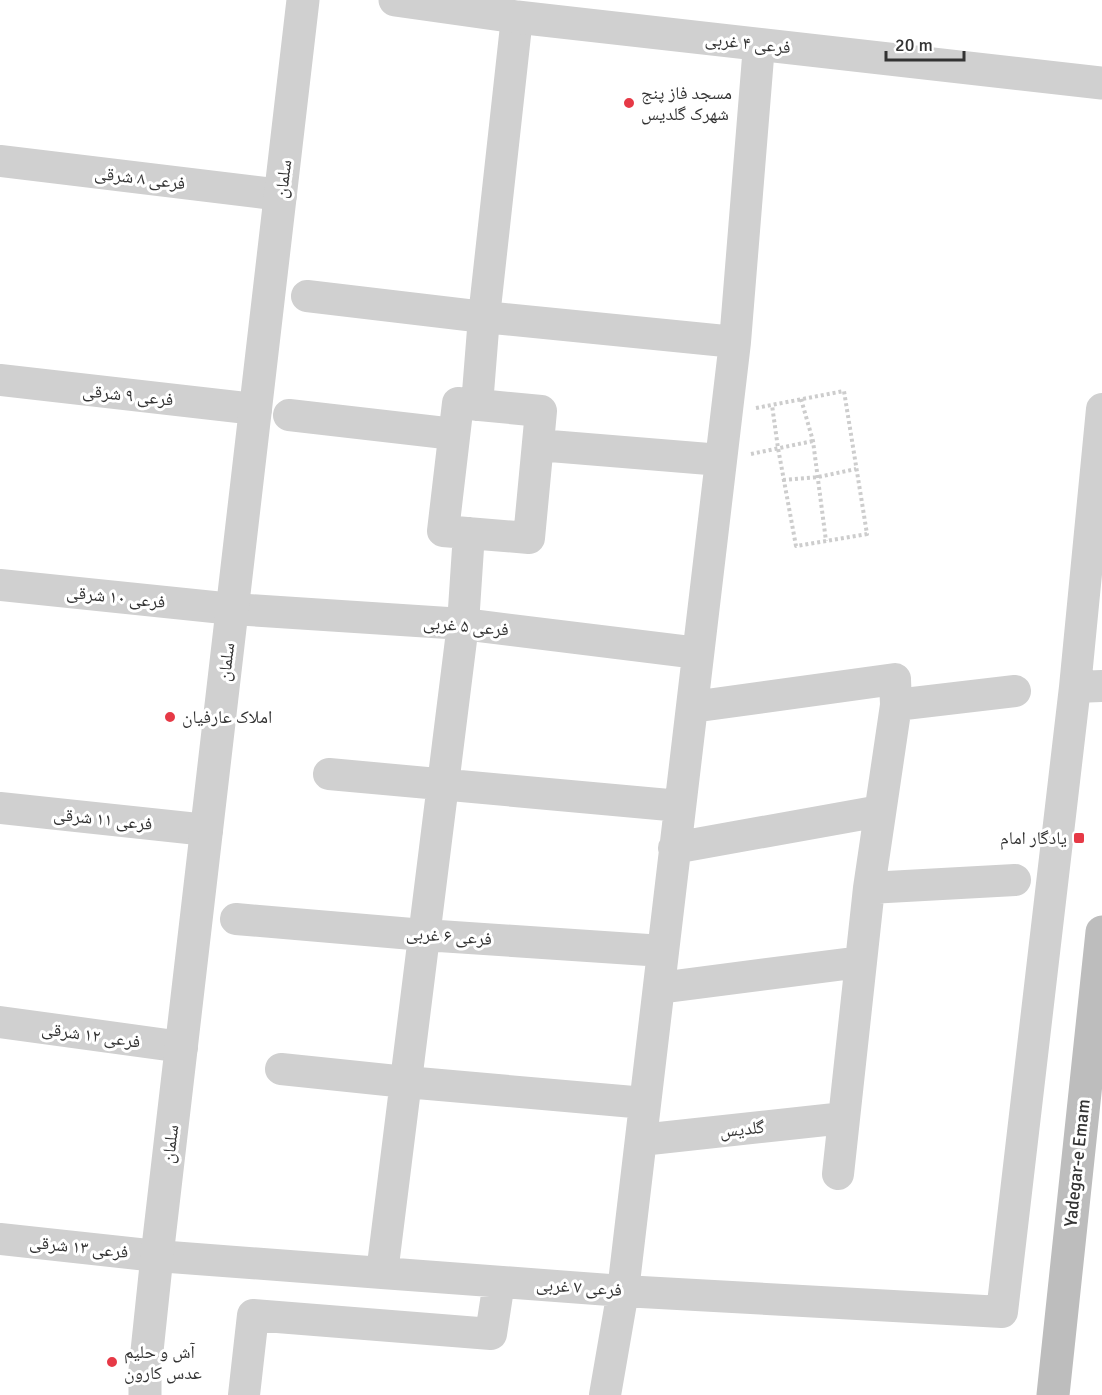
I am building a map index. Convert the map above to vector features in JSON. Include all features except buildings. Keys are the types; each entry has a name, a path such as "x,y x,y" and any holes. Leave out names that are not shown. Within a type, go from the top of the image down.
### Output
{"main road":[{"name":"Yadegar-e Emam","path":"1053,1395 1102,932"}],"street":[{"name":"سلمان","path":"145,1395 145,1370 157,1256 303,0"},
{"name":"فرعی ۴ غربی","path":"395,0 517,17 1102,83"},
{"path":"477,405 484,317 517,17"},
{"path":"605,1395 623,1291 735,342 759,45"},
{"name":"فرعی ۸ شرقی","path":"0,161 281,195"},
{"path":"307,296 484,317 735,342"},
{"name":"فرعی ۹ شرقی","path":"0,380 256,410"},
{"path":"458,403 477,405 541,411 529,538 443,531 458,403"},
{"path":"1089,687 1102,409"},
{"path":"289,415 454,434"},
{"path":"537,445 721,460"},
{"path":"382,1273 463,624 469,532"},
{"name":"فرعی ۱۰ شرقی","path":"0,585 233,609"},
{"name":"فرعی ۵ غربی","path":"233,609 463,624 698,653"},
{"path":"692,707 895,679 896,705 869,888 838,1174"},
{"name":"فرعی ۷ غربی","path":"157,1256 623,1291 1002,1312 1089,687"},
{"path":"896,705 1015,691"},
{"path":"329,774 680,806"},
{"name":"فرعی ۱۱ شرقی","path":"0,807 207,830"},
{"path":"674,848 880,811"},
{"path":"869,888 1015,880"},
{"name":"فرعی ۶ غربی","path":"236,919 663,951"},
{"path":"658,988 861,962"},
{"name":"فرعی ۱۲ شرقی","path":"0,1022 182,1047"},
{"path":"281,1069 645,1103"},
{"name":"گلدیس","path":"641,1140 844,1118"},
{"name":"فرعی ۱۳ شرقی","path":"0,1239 157,1256"},
{"path":"244,1395 253,1315 491,1334 499,1282"}],"path":[{"path":"726,413 844,391 867,534 796,546 777,448 772,405"},
{"path":"801,399 813,441 826,541"},
{"path":"721,460 813,441"},
{"path":"783,480 818,477 856,469"}],"place":[{"name":"مسجد فاز پنج شهرک گلدیس","path":"629,103"},
{"name":"املاک عارفیان","path":"170,717"},
{"name":"یادگار امام","path":"1079,838"},
{"name":"آش و حلیم عدس کارون","path":"112,1362"}]}
